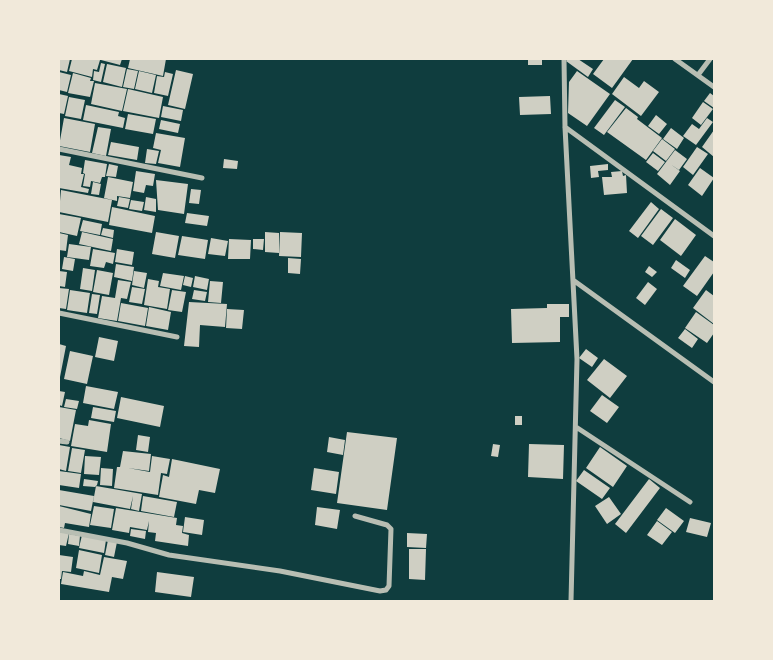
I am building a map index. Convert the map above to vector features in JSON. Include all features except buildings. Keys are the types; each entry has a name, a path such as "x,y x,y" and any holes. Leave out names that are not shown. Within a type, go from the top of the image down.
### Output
{"street":[{"path":"564,59 565,127 577,359 571,601"},
{"path":"675,59 714,87"},
{"path":"698,75 710,59"},
{"path":"565,127 714,236"},
{"path":"59,150 202,178"},
{"path":"573,280 714,382"},
{"path":"59,313 177,337"},
{"path":"576,427 690,502"},
{"path":"59,441 68,442"},
{"path":"59,530 127,543 169,555 280,571 380,591 386,590 389,586 391,529 387,525 354,516"}]}
